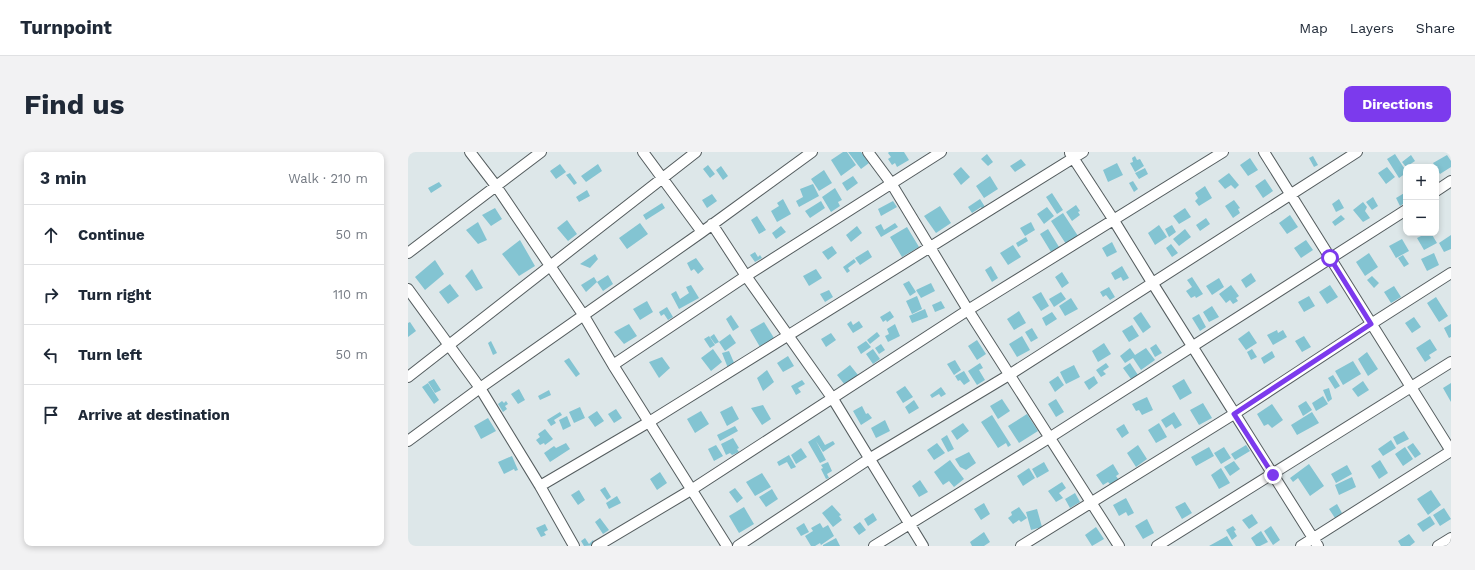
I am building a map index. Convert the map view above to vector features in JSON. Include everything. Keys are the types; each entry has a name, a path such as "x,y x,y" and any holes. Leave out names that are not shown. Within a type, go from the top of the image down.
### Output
{"street":[{"path":"470,152 496,186 584,316 613,365 727,546"},
{"path":"408,253 540,152"},
{"path":"643,152 702,232"},
{"path":"408,377 696,152"},
{"path":"408,441 480,388 584,316 812,152"},
{"path":"868,152 891,183 968,310 1119,546"},
{"path":"613,365 746,276 941,152"},
{"path":"540,486 649,422 930,247 1071,155 1083,152"},
{"path":"597,546 691,490 968,310 1223,152"},
{"path":"1264,152 1451,451 1315,542 1301,546"},
{"path":"738,546 869,459 1010,375 1357,152"},
{"path":"1071,155 1113,219 1191,346 1315,542"},
{"path":"1439,189 1451,181"},
{"path":"874,546 1049,438 1403,212"},
{"path":"712,224 746,276 833,399 923,546"},
{"path":"1021,546 1234,414 1451,273"},
{"path":"408,289 480,388 540,486 574,546"},
{"path":"1157,546 1273,475 1451,362"},
{"path":"1438,546 1451,538"}],"building":[{"path":"843,152 847,152 856,165 841,176 831,160"},
{"path":"848,152 861,152 869,163 861,169"},
{"path":"904,152 909,160 897,167 895,163 892,165 888,159 891,157 888,153"},
{"path":"987,154 993,162 988,166 981,159"},
{"path":"1395,154 1403,166 1403,175 1399,178 1387,159"},
{"path":"1411,155 1415,161 1410,164 1404,164 1402,162"},
{"path":"1447,155 1451,161 1451,167 1440,174 1439,164 1433,163"},
{"path":"1135,156 1137,160 1140,159 1144,166 1135,172 1130,163 1133,162 1132,158"},
{"path":"1313,156 1318,165 1314,167 1309,158"},
{"path":"1250,158 1258,170 1248,176 1240,165"},
{"path":"1021,159 1026,165 1015,172 1010,166"},
{"path":"1117,163 1123,175 1108,182 1103,170"},
{"path":"560,164 566,172 556,179 550,171"},
{"path":"598,164 602,171 586,182 581,176"},
{"path":"708,165 715,174 710,178 703,169"},
{"path":"721,166 728,176 723,180 716,170"},
{"path":"961,167 970,177 961,185 953,174"},
{"path":"1387,167 1395,177 1386,184 1378,173"},
{"path":"1145,168 1148,174 1139,179 1135,173"},
{"path":"824,170 832,183 819,191 811,179"},
{"path":"570,173 577,183 574,185 566,175"},
{"path":"1229,173 1239,185 1235,189 1231,185 1225,189 1218,181"},
{"path":"853,176 858,183 847,191 842,183"},
{"path":"990,176 998,189 984,198 976,186"},
{"path":"1265,179 1273,191 1263,198 1255,186"},
{"path":"1133,181 1138,189 1134,192 1129,183"},
{"path":"439,182 442,186 431,193 428,188"},
{"path":"813,184 819,196 799,207 796,201 803,197 800,189"},
{"path":"1205,186 1212,198 1199,206 1195,201 1198,198 1195,193"},
{"path":"835,188 842,200 838,202 840,206 831,212 822,197"},
{"path":"587,190 590,196 579,202 576,197"},
{"path":"1052,193 1063,210 1057,214 1046,197"},
{"path":"712,194 717,201 707,208 702,200"},
{"path":"1403,194 1403,204 1400,206 1396,198"},
{"path":"1373,197 1378,206 1372,210 1366,202"},
{"path":"783,199 791,214 777,222 771,211 779,206 777,203"},
{"path":"980,199 987,210 984,212 981,207 972,213 968,207"},
{"path":"1339,199 1344,208 1336,212 1332,204"},
{"path":"1234,200 1240,208 1238,209 1240,213 1233,218 1225,206"},
{"path":"821,201 825,208 810,218 805,211"},
{"path":"893,201 897,207 881,216 878,209"},
{"path":"1363,202 1367,207 1365,211 1370,218 1363,222 1353,210"},
{"path":"662,203 665,208 646,220 643,215"},
{"path":"1076,205 1080,211 1078,212 1080,215 1072,221 1066,212"},
{"path":"940,206 951,223 936,233 924,216"},
{"path":"1047,207 1054,216 1044,224 1037,214"},
{"path":"495,208 502,219 491,226 482,215"},
{"path":"1185,208 1191,217 1179,224 1173,216"},
{"path":"1063,213 1078,236 1066,244 1051,221"},
{"path":"1290,215 1298,227 1287,234 1279,223"},
{"path":"1341,215 1345,219 1335,226 1332,222"},
{"path":"757,216 766,230 759,234 751,220"},
{"path":"1206,218 1210,224 1200,231 1196,225"},
{"path":"567,220 577,234 568,241 557,228"},
{"path":"478,222 487,240 478,244 466,230"},
{"path":"1031,222 1035,230 1025,236 1020,228"},
{"path":"640,223 648,234 627,249 619,238"},
{"path":"895,223 898,227 881,237 875,227 881,224 884,230"},
{"path":"1159,225 1167,237 1155,245 1148,233"},
{"path":"1172,225 1176,232 1169,237 1165,229"},
{"path":"781,226 786,232 776,239 772,233"},
{"path":"857,226 862,233 851,242 846,235"},
{"path":"907,227 919,247 902,257 890,237"},
{"path":"1048,229 1059,247 1051,252 1040,234"},
{"path":"1185,229 1191,237 1179,246 1173,239"},
{"path":"1451,235 1451,249 1444,252 1439,243"},
{"path":"1421,236 1433,236 1437,243 1424,250 1417,238"},
{"path":"1026,237 1028,241 1018,247 1016,243"},
{"path":"1402,239 1409,251 1396,258 1389,246"},
{"path":"520,240 535,266 519,276 502,254"},
{"path":"1306,240 1313,250 1301,258 1294,248"},
{"path":"1112,242 1117,252 1107,257 1102,248"},
{"path":"1171,244 1178,253 1172,257 1166,248"},
{"path":"1013,245 1021,257 1008,265 1000,253"},
{"path":"832,246 837,253 828,260 822,252"},
{"path":"868,250 872,257 860,265 855,258"},
{"path":"755,252 758,257 760,255 762,258 755,262 750,255"},
{"path":"1369,253 1378,267 1365,276 1356,262"},
{"path":"1434,253 1439,265 1427,271 1421,259"},
{"path":"595,254 598,259 590,268 580,264"},
{"path":"1403,255 1409,264 1404,267 1398,258"},
{"path":"696,258 704,269 698,274 694,269 691,271 687,263"},
{"path":"854,259 856,262 848,268 850,271 847,273 843,267"},
{"path":"435,260 444,274 425,290 415,277"},
{"path":"991,266 998,278 992,282 985,270"},
{"path":"1122,266 1129,278 1123,281 1121,277 1115,280 1111,273"},
{"path":"472,269 483,288 476,291 465,276"},
{"path":"816,269 822,278 809,286 803,276"},
{"path":"1062,272 1069,283 1062,288 1055,277"},
{"path":"1251,273 1256,281 1246,288 1241,280"},
{"path":"608,275 613,284 603,291 597,282"},
{"path":"1372,276 1379,283 1374,288 1367,280"},
{"path":"594,277 597,282 586,292 581,285"},
{"path":"1192,277 1203,294 1196,298 1195,296 1191,298 1186,291 1192,287 1187,280"},
{"path":"1219,278 1224,287 1212,295 1206,286"},
{"path":"909,281 916,292 910,296 903,284"},
{"path":"931,283 935,291 921,298 916,290"},
{"path":"450,284 459,296 448,304 439,292"},
{"path":"691,285 699,298 679,309 671,294 676,291 680,299 689,293 686,287"},
{"path":"1231,285 1239,296 1236,298 1238,301 1233,304 1230,300 1226,303 1219,294"},
{"path":"1330,285 1338,297 1327,304 1319,292"},
{"path":"1394,286 1401,297 1391,303 1384,292"},
{"path":"1109,287 1115,297 1110,300 1106,295 1103,297 1100,292"},
{"path":"829,290 833,297 825,302 820,294"},
{"path":"1041,292 1049,306 1041,311 1032,297"},
{"path":"1061,292 1066,299 1054,307 1049,299"},
{"path":"917,296 922,309 912,314 906,301"},
{"path":"1309,296 1315,306 1304,312 1298,302"},
{"path":"1436,297 1448,316 1439,322 1427,303"},
{"path":"1071,298 1078,309 1065,316 1059,306"},
{"path":"647,301 653,312 640,320 633,309"},
{"path":"941,301 945,308 935,312 932,305"},
{"path":"1212,306 1219,317 1209,322 1203,312"},
{"path":"667,307 673,317 668,320 664,314 661,316 659,312"},
{"path":"925,309 928,317 912,323 909,316"},
{"path":"890,311 894,317 887,322 886,320 883,322 880,317"},
{"path":"1019,311 1026,323 1014,330 1007,319"},
{"path":"1052,312 1057,319 1046,326 1042,318"},
{"path":"1141,312 1151,327 1143,333 1133,318"},
{"path":"1199,314 1206,327 1200,331 1192,318"},
{"path":"731,315 739,327 733,331 726,319"},
{"path":"1414,317 1421,327 1412,333 1405,323"},
{"path":"851,321 853,325 859,321 863,327 853,333 847,324"},
{"path":"410,322 416,331 408,337 408,323"},
{"path":"764,322 774,338 760,347 750,330"},
{"path":"629,324 637,336 624,344 614,332"},
{"path":"895,324 900,336 888,342 885,336 889,334 887,329"},
{"path":"1451,324 1451,337 1449,338 1444,328"},
{"path":"1132,325 1139,336 1129,342 1122,331"},
{"path":"1032,328 1038,338 1031,342 1025,332"},
{"path":"1277,330 1278,333 1283,330 1287,337 1273,345 1267,335"},
{"path":"1249,331 1257,343 1246,350 1238,339"},
{"path":"877,332 880,336 870,344 867,340"},
{"path":"831,333 836,340 826,347 821,339"},
{"path":"714,334 719,342 715,344 710,337"},
{"path":"730,334 736,343 725,351 719,342"},
{"path":"709,336 715,345 710,348 704,339"},
{"path":"1022,336 1030,350 1017,357 1009,344"},
{"path":"1304,336 1311,347 1302,352 1295,341"},
{"path":"1430,339 1437,350 1429,355 1431,358 1425,362 1416,348"},
{"path":"977,340 986,354 977,360 968,346"},
{"path":"491,341 497,353 493,355 488,343"},
{"path":"866,341 871,347 861,354 857,347"},
{"path":"1104,343 1111,354 1098,362 1092,351"},
{"path":"881,344 885,350 879,354 875,348"},
{"path":"1156,344 1162,353 1155,357 1150,348"},
{"path":"1130,348 1135,355 1146,348 1155,360 1141,370 1133,358 1125,363 1120,356"},
{"path":"713,349 722,362 711,371 701,358"},
{"path":"873,349 880,359 873,364 866,354"},
{"path":"1252,349 1257,357 1251,360 1247,352"},
{"path":"729,351 735,365 728,368 722,353"},
{"path":"1272,351 1275,357 1264,364 1261,358"},
{"path":"1367,352 1378,369 1368,376 1358,359"},
{"path":"788,356 794,366 783,372 777,363"},
{"path":"662,357 670,368 659,378 649,362"},
{"path":"569,358 580,374 576,377 564,361"},
{"path":"955,360 961,370 954,375 947,364"},
{"path":"1353,361 1361,374 1343,385 1335,371"},
{"path":"980,363 983,368 979,370 985,380 977,385 968,371"},
{"path":"1106,363 1109,367 1103,371 1106,374 1101,377 1096,370"},
{"path":"1130,363 1138,375 1131,379 1123,368"},
{"path":"850,365 858,375 845,385 837,375"},
{"path":"1074,365 1080,377 1066,384 1060,372"},
{"path":"767,370 774,382 763,391 757,378"},
{"path":"964,371 970,381 964,385 960,380 958,381 955,376"},
{"path":"1333,375 1340,386 1335,389 1328,378"},
{"path":"1058,376 1064,385 1055,392 1049,382"},
{"path":"1094,376 1098,383 1089,390 1084,382"},
{"path":"434,379 441,390 435,393 428,382"},
{"path":"1184,379 1192,393 1180,400 1172,386"},
{"path":"802,380 805,384 798,388 801,392 796,395 791,386"},
{"path":"1363,381 1369,390 1358,397 1352,389"},
{"path":"428,383 439,400 434,404 422,387"},
{"path":"1451,383 1451,402 1443,388"},
{"path":"905,386 913,397 903,403 896,392"},
{"path":"941,387 946,394 941,397 939,394 932,398 930,395"},
{"path":"1329,388 1332,399 1328,402 1323,390"},
{"path":"519,389 525,400 518,404 511,394"},
{"path":"549,390 551,395 540,400 538,396"},
{"path":"1323,396 1328,404 1316,411 1312,403"},
{"path":"1147,397 1153,410 1142,415 1139,410 1136,411 1132,404"},
{"path":"1002,399 1010,411 998,419 990,406"},
{"path":"1056,399 1064,412 1056,417 1048,404"},
{"path":"914,400 919,408 909,414 905,407"},
{"path":"502,401 504,403 506,401 508,404 505,406 507,409 503,412 498,404"},
{"path":"1306,401 1312,410 1303,416 1298,406"},
{"path":"1203,403 1212,418 1199,425 1190,410"},
{"path":"1272,404 1283,420 1272,428 1268,424 1264,426 1257,414"},
{"path":"763,405 771,419 762,425 751,408"},
{"path":"732,406 739,419 727,426 720,412"},
{"path":"862,406 866,414 868,413 872,418 861,425 853,411"},
{"path":"580,407 585,418 574,423 569,412"},
{"path":"616,409 622,418 614,423 608,414"},
{"path":"597,411 604,421 595,427 588,417"},
{"path":"701,411 709,424 695,433 687,419"},
{"path":"560,412 562,415 554,420 556,423 551,426 547,420"},
{"path":"1174,412 1182,425 1175,429 1172,424 1166,428 1161,420"},
{"path":"1312,412 1319,423 1297,435 1291,425"},
{"path":"1027,414 1038,431 1019,443 1008,426"},
{"path":"992,415 1011,445 1008,447 1006,443 998,448 981,422"},
{"path":"567,416 571,426 563,430 559,420"},
{"path":"488,418 496,431 481,439 474,426"},
{"path":"885,420 890,431 876,438 871,428"},
{"path":"963,423 969,431 957,440 951,431"},
{"path":"1159,423 1167,437 1156,443 1148,430"},
{"path":"1124,424 1129,433 1122,438 1116,429"},
{"path":"735,426 738,431 720,441 717,435"},
{"path":"545,429 553,439 545,445 544,443 540,445 536,440 540,437 538,434"},
{"path":"1404,431 1409,439 1397,445 1393,437"},
{"path":"819,435 825,445 833,441 835,444 823,452 816,441 826,460 820,463 808,442"},
{"path":"947,435 954,449 948,452 941,439"},
{"path":"733,438 739,448 737,449 739,452 732,455 730,453 726,455 721,444"},
{"path":"1391,440 1396,448 1383,456 1378,449"},
{"path":"566,443 570,449 550,462 544,453 554,446 556,448"},
{"path":"937,443 945,453 934,460 927,450"},
{"path":"1413,443 1421,454 1415,458 1407,447"},
{"path":"716,445 723,456 714,461 708,449"},
{"path":"1138,445 1147,459 1136,467 1127,453"},
{"path":"1246,445 1250,451 1235,460 1231,454"},
{"path":"1209,447 1214,456 1196,466 1191,457"},
{"path":"1224,447 1231,458 1221,464 1214,453"},
{"path":"1405,447 1413,459 1403,466 1395,454"},
{"path":"801,448 807,457 796,464 791,455"},
{"path":"969,452 976,463 966,470 960,467 955,459"},
{"path":"789,455 796,467 791,469 787,462 779,466 777,462"},
{"path":"512,456 518,470 515,471 514,469 504,474 498,462"},
{"path":"950,460 964,479 954,487 949,481 943,485 934,472"},
{"path":"1380,460 1388,473 1379,479 1371,466"},
{"path":"1234,461 1240,469 1230,476 1224,467"},
{"path":"828,462 832,471 827,474 829,478 826,479 821,469 823,468 821,465"},
{"path":"1044,462 1049,471 1037,478 1032,469"},
{"path":"1113,464 1119,474 1116,476 1119,480 1111,485 1108,482 1103,485 1096,475"},
{"path":"1309,464 1324,486 1310,496 1298,478 1293,482 1290,478"},
{"path":"1347,465 1352,474 1336,483 1331,474"},
{"path":"1029,468 1035,478 1023,486 1017,476"},
{"path":"1221,468 1230,483 1219,489 1211,475"},
{"path":"660,472 667,483 657,490 650,479"},
{"path":"762,473 771,487 755,496 746,482"},
{"path":"1352,477 1356,487 1339,495 1335,485"},
{"path":"920,480 928,492 919,497 912,486"},
{"path":"1062,482 1066,488 1059,493 1063,498 1056,502 1048,491"},
{"path":"605,487 611,497 607,500 600,490"},
{"path":"735,488 743,498 737,503 729,492"},
{"path":"772,489 778,499 766,507 759,497"},
{"path":"579,490 585,500 578,505 571,495"},
{"path":"1431,490 1441,505 1428,515 1417,499"},
{"path":"1075,493 1080,502 1070,508 1065,499"},
{"path":"617,496 621,503 609,509 606,503"},
{"path":"1126,498 1134,513 1128,516 1126,512 1119,516 1113,505"},
{"path":"1185,502 1192,513 1182,519 1175,507"},
{"path":"984,503 990,514 981,520 974,509"},
{"path":"1337,504 1342,513 1335,518 1329,509"},
{"path":"832,505 841,515 839,516 842,520 833,527 822,513"},
{"path":"744,507 754,524 739,533 729,516"},
{"path":"1019,507 1027,518 1021,522 1019,520 1013,524 1008,518 1012,515 1011,512"},
{"path":"1444,508 1451,519 1440,526 1433,515"},
{"path":"1037,509 1042,527 1031,530 1026,512"},
{"path":"873,513 877,520 868,526 864,519"},
{"path":"1252,514 1258,523 1249,529 1242,520"},
{"path":"1430,516 1435,524 1423,532 1417,524"},
{"path":"600,518 609,530 603,534 595,522"},
{"path":"1147,519 1154,533 1143,539 1135,526"},
{"path":"860,522 866,530 859,535 853,527"},
{"path":"804,523 809,532 801,536 796,528"},
{"path":"820,523 823,528 828,525 834,536 821,545 820,543 815,546 811,546 805,536 813,531 811,528"},
{"path":"545,524 548,530 544,532 546,535 541,537 536,528"},
{"path":"1233,526 1236,530 1234,531 1237,536 1232,540 1226,530"},
{"path":"1271,526 1280,540 1273,545 1264,531"},
{"path":"1096,527 1104,539 1092,546 1085,535"},
{"path":"1261,531 1268,542 1260,546 1256,546 1251,538"},
{"path":"984,532 990,542 984,546 972,546 970,542"},
{"path":"1409,534 1415,542 1410,546 1401,546 1398,541"},
{"path":"1227,536 1233,546 1209,546"},
{"path":"585,538 589,544 593,540 596,545 584,546 581,541"},
{"path":"836,538 840,546 823,546 823,545"}],"route":[{"path":"1273,475 1234,414 1371,324 1330,258"}]}
